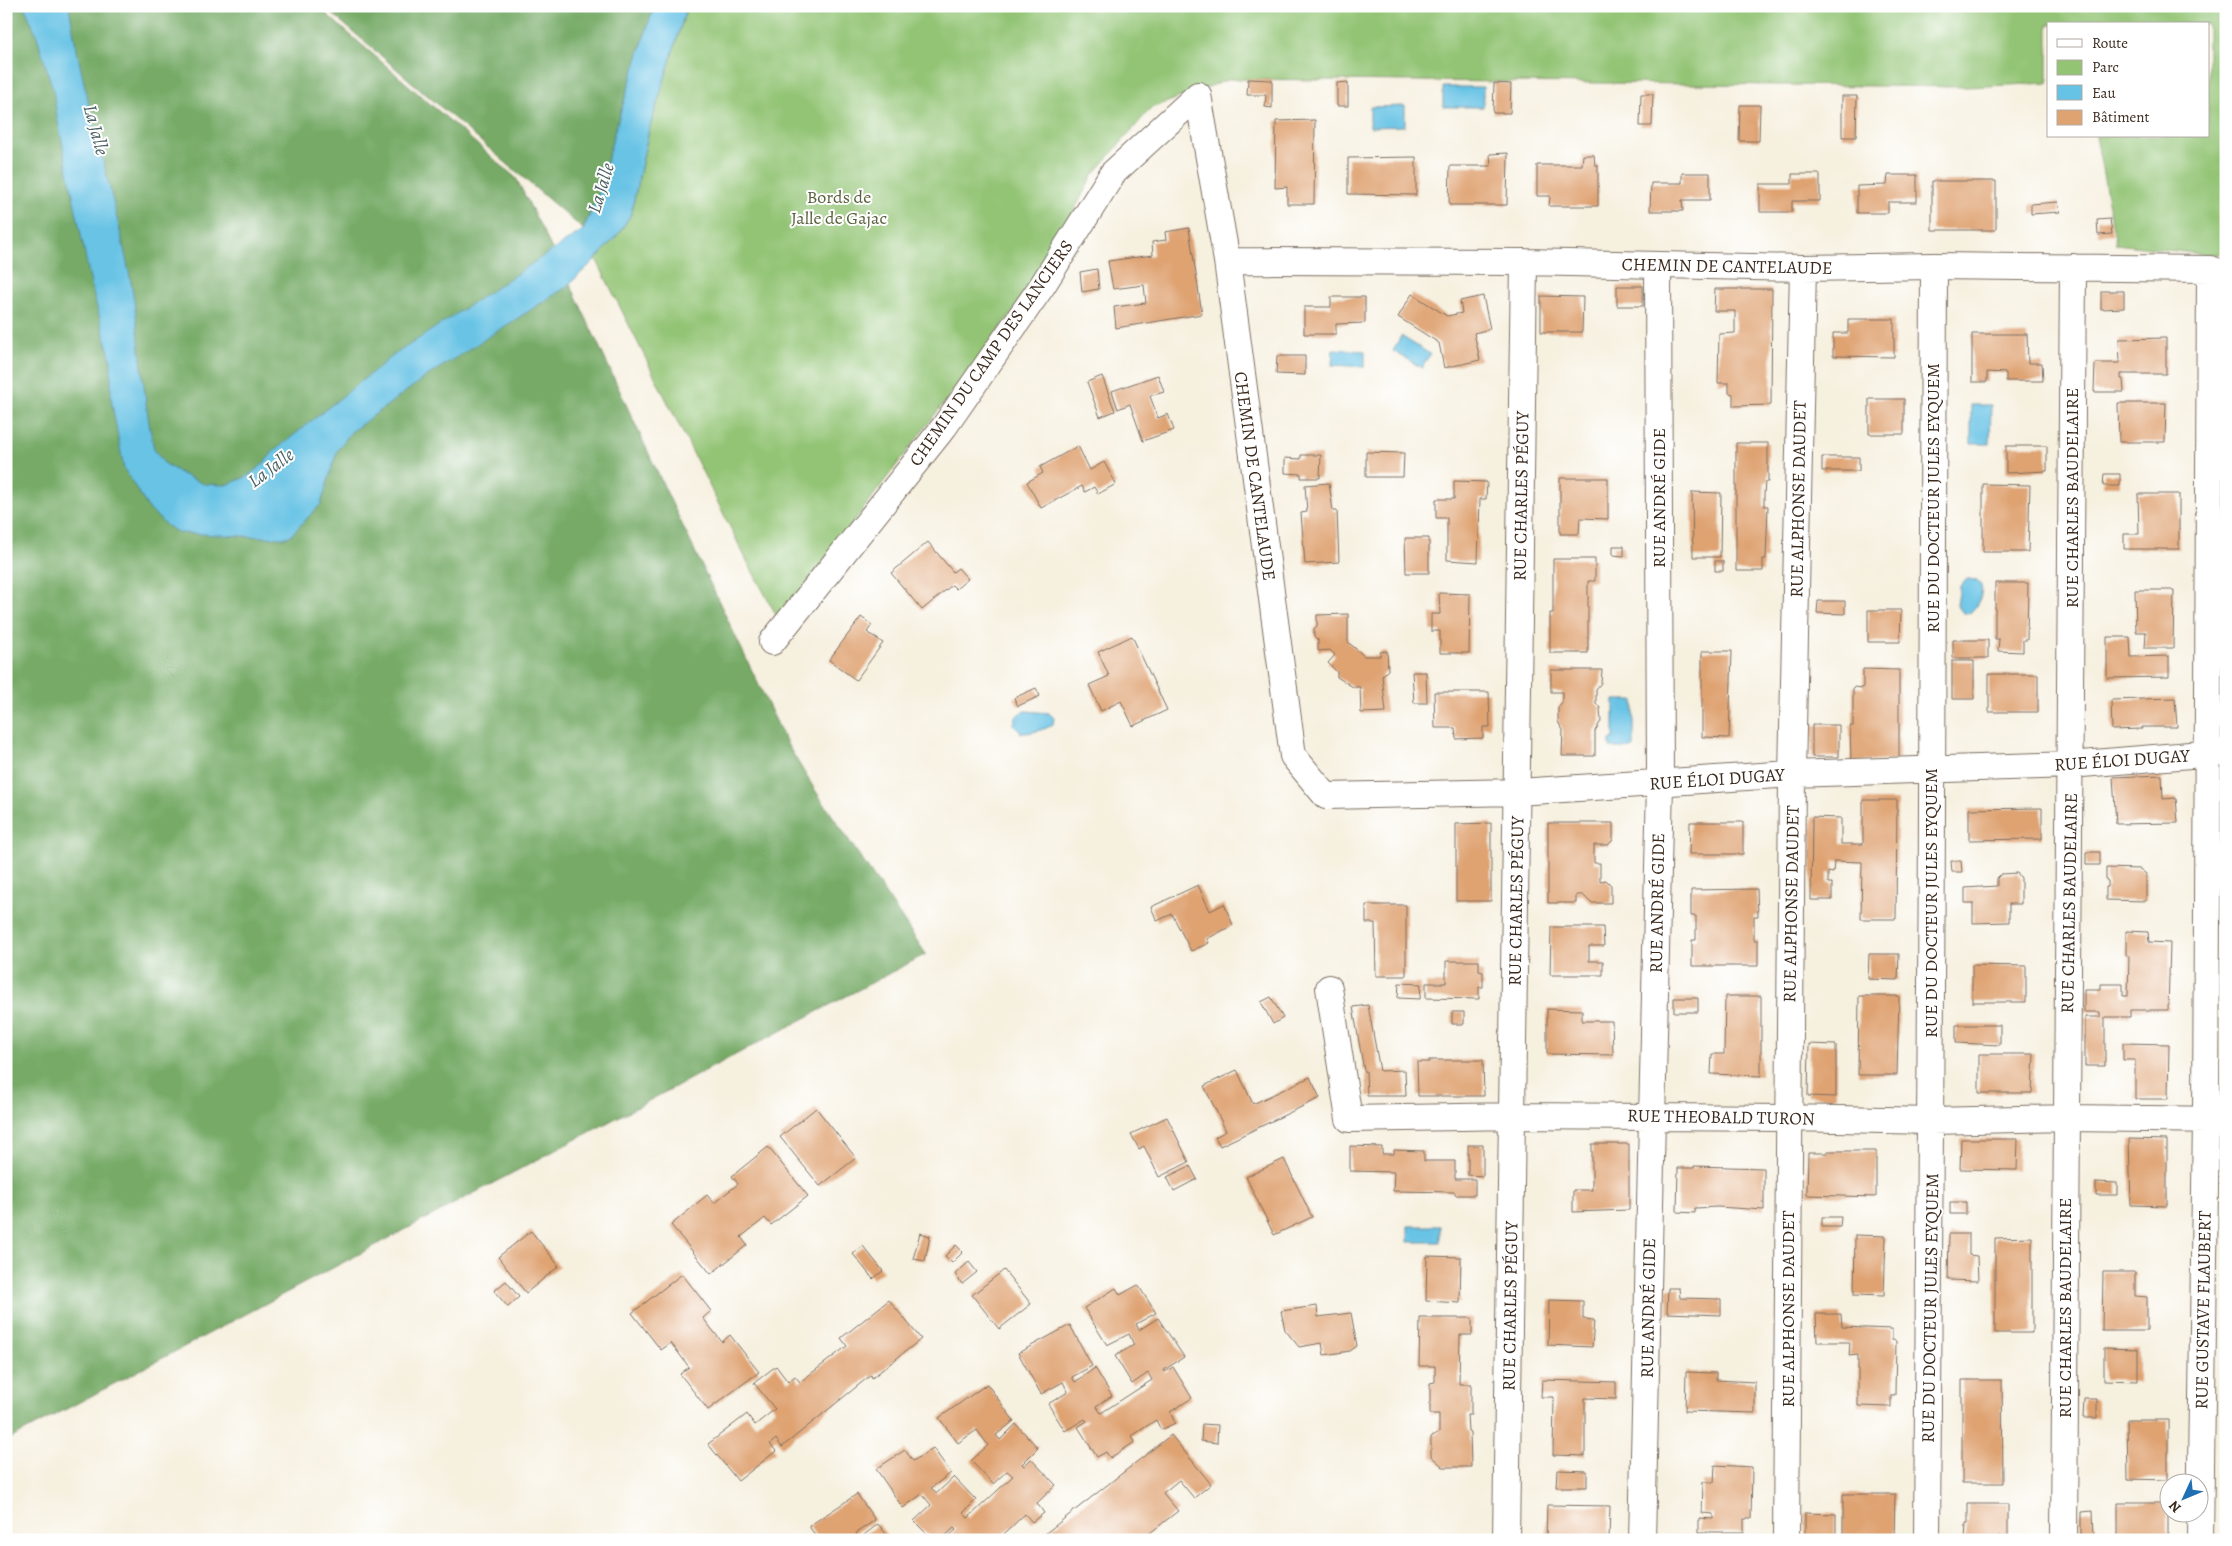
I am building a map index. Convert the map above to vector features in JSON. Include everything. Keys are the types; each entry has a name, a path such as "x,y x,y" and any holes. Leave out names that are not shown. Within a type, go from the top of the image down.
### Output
{"street":[{"name":"CHEMIN DE CANTELAUDE","path":"1198,95 1227,261 1284,691"},
{"name":"CHEMIN DU CAMP DES LANCIERS","path":"772,642 944,427 1042,286 1114,173 1198,95"},
{"name":"CHEMIN DE CANTELAUDE","path":"1227,261 1524,262 1803,268 1934,266 2073,267 2218,272"},
{"name":"RUE CHARLES PÉGUY","path":"1506,1540 1514,1116 1524,262"},
{"name":"RUE ANDRÉ GIDE","path":"1642,1540 1660,783 1658,266"},
{"name":"RUE DU DOCTEUR JULES EYQUEM","path":"1927,1540 1932,1121 1931,770 1934,266"},
{"name":"RUE CHARLES BAUDELAIRE","path":"2064,1540 2073,267"},
{"name":"RUE ALPHONSE DAUDET","path":"1786,1540 1792,774 1803,268"},
{"name":"RUE GUSTAVE FLAUBERT","path":"2200,1540 2216,1120 2218,272"},
{"name":"RUE ÉLOI DUGAY","path":"1284,691 1293,756 1326,796 1517,792 1792,774 2070,765 2217,752"},
{"name":"RUE THEOBALD TURON","path":"1329,988 1350,1119 1653,1116 1932,1121 2067,1118 2216,1120"}],"green space":[{"path":"6,6 317,6 516,178 574,292 668,495 787,744 815,790 926,954 6,1441"},
{"path":"323,6 654,6 614,133 600,190 583,229"},
{"name":"Bords de Jalle de Gajac","path":"687,6 2226,6 2226,255 2116,244 2096,138 2210,138 2210,22 2047,22 2047,83 1968,87 1230,79 1151,108 1092,176 1040,276 779,620 750,567 596,259 620,232 631,214 649,130"}],"water":[{"name":"La Jalle","path":"24,6 69,6 89,106 129,272 146,405 154,449 164,463 182,474 204,484 226,485 246,477 262,465 274,451 394,355 583,230 600,190 614,133 654,6 687,6 649,130 631,214 620,232 596,259 565,288 427,376 351,432 337,451 321,504 290,536 283,538 179,533 167,526 149,509 124,469 111,399 111,360 92,289 53,90 36,33"},
{"path":"1443,87 1483,87 1483,107 1443,107"},
{"path":"1405,106 1405,126 1370,127 1370,107"},
{"path":"1401,336 1430,354 1422,368 1393,351"},
{"path":"1333,349 1365,351 1365,367 1332,365"},
{"path":"1971,405 1991,405 1990,444 1971,444"},
{"path":"1967,579 1979,583 1982,592 1977,604 1969,614 1963,613 1957,605 1960,586"},
{"path":"1614,700 1634,700 1634,748 1610,748 1610,740 1614,738"},
{"path":"1026,711 1049,713 1054,718 1053,724 1038,731 1021,733 1014,725 1014,722 1017,715"},
{"path":"1408,1226 1440,1226 1440,1242 1408,1242"}],"building":[{"path":"1248,79 1272,80 1272,108 1265,107 1266,95 1247,95"},
{"path":"1348,82 1348,106 1337,106 1337,83"},
{"path":"1494,83 1511,84 1510,113 1493,113"},
{"path":"1641,94 1653,94 1652,126 1640,126"},
{"path":"1842,96 1857,96 1856,137 1842,137"},
{"path":"1740,105 1760,105 1759,141 1739,141"},
{"path":"1315,120 1314,204 1287,204 1287,187 1275,188 1276,121"},
{"path":"1508,153 1507,205 1449,205 1450,166 1491,166 1490,154"},
{"path":"1583,155 1594,155 1595,165 1598,165 1598,206 1549,206 1550,196 1537,196 1537,165 1582,165"},
{"path":"1416,157 1416,195 1348,194 1348,158"},
{"path":"1682,173 1710,173 1710,200 1682,200 1683,211 1650,211 1651,183 1682,183"},
{"path":"1792,174 1820,174 1820,201 1792,201 1792,212 1760,212 1760,184 1792,184"},
{"path":"1888,175 1917,175 1917,202 1888,202 1888,213 1857,213 1857,186 1887,185"},
{"path":"1932,181 1996,181 1996,230 1932,230"},
{"path":"2058,202 2060,212 2031,214 2031,204"},
{"path":"2110,219 2112,234 2098,235 2097,220"},
{"path":"1189,228 1202,314 1116,328 1114,307 1146,303 1144,285 1113,289 1108,261 1153,255 1152,242 1166,240 1165,232"},
{"path":"1097,269 1099,289 1082,292 1080,272"},
{"path":"1617,286 1643,286 1643,306 1617,306"},
{"path":"1715,289 1772,289 1771,405 1733,406 1733,394 1729,393 1729,383 1718,383 1719,334 1735,333 1735,311 1714,311"},
{"path":"2101,291 2124,291 2124,308 2101,309"},
{"path":"1412,294 1447,316 1462,313 1460,301 1483,296 1490,329 1474,333 1480,360 1444,368 1439,343 1398,317"},
{"path":"1541,296 1583,297 1582,332 1541,332"},
{"path":"1331,297 1365,297 1365,323 1336,324 1336,334 1304,334 1304,307 1331,307"},
{"path":"1848,319 1894,319 1894,357 1833,356 1833,333 1848,333"},
{"path":"1972,334 2027,334 2028,363 2042,363 2043,381 2006,381 2006,373 1987,372 1987,382 1972,382"},
{"path":"2166,338 2166,374 2121,374 2124,392 2094,392 2095,363 2120,363 2119,339"},
{"path":"1277,356 1305,356 1305,375 1276,374"},
{"path":"1158,375 1164,392 1150,396 1158,418 1168,414 1174,430 1143,441 1130,404 1118,409 1112,391"},
{"path":"1102,376 1115,411 1100,417 1087,382"},
{"path":"1869,399 1904,399 1904,434 1869,434"},
{"path":"2118,403 2166,403 2165,442 2119,442"},
{"path":"1736,443 1768,443 1768,482 1765,482 1764,494 1764,506 1768,506 1766,559 1763,559 1763,571 1736,571"},
{"path":"1078,446 1090,470 1104,462 1116,484 1098,494 1094,487 1085,492 1082,486 1041,508 1027,482 1043,473 1040,467"},
{"path":"2006,446 2047,446 2047,471 2006,473"},
{"path":"1366,452 1404,453 1403,477 1366,477"},
{"path":"1301,455 1321,455 1320,478 1301,478 1301,474 1285,473 1285,458 1301,459"},
{"path":"1822,457 1859,457 1859,471 1822,471"},
{"path":"2104,474 2120,474 2120,486 2103,486"},
{"path":"1560,478 1608,478 1608,519 1580,518 1579,534 1560,534"},
{"path":"1454,481 1487,482 1486,499 1480,499 1478,562 1447,560 1447,518 1436,518 1436,499 1454,499"},
{"path":"1329,483 1333,511 1337,511 1339,562 1305,564 1301,513 1307,512 1305,485"},
{"path":"1983,484 2030,485 2028,552 1983,552"},
{"path":"1692,492 1721,493 1720,557 1693,557"},
{"path":"2138,494 2179,494 2179,549 2124,549 2124,534 2139,534"},
{"path":"1405,538 1429,538 1429,573 1406,573"},
{"path":"928,542 953,572 958,568 968,579 956,589 952,585 922,610 891,573"},
{"path":"1613,546 1624,546 1624,556 1613,555"},
{"path":"1553,559 1595,559 1595,581 1588,581 1588,653 1550,653 1550,613 1553,613"},
{"path":"1715,561 1723,561 1723,571 1715,571"},
{"path":"1995,583 2028,583 2027,640 2023,640 2023,652 1998,651 1999,639 1995,639"},
{"path":"2135,590 2174,590 2173,648 2145,648 2146,632 2136,632"},
{"path":"1439,593 1470,594 1469,653 1440,653 1440,631 1431,631 1431,614 1440,614"},
{"path":"1818,601 1845,601 1845,614 1817,613"},
{"path":"1868,610 1901,610 1900,642 1868,642"},
{"path":"1348,614 1348,642 1364,656 1380,656 1380,652 1387,651 1388,670 1382,676 1386,712 1361,713 1360,687 1353,687 1337,677 1337,672 1328,663 1335,655 1330,650 1318,651 1318,640 1314,636 1314,629 1317,626 1317,615"},
{"path":"861,617 872,625 867,632 883,643 856,680 829,660"},
{"path":"1132,636 1167,710 1133,726 1121,701 1101,711 1089,685 1109,676 1098,652"},
{"path":"2107,637 2130,637 2131,657 2169,656 2169,677 2107,678"},
{"path":"1953,640 1988,640 1988,658 1953,658"},
{"path":"1702,651 1732,651 1729,738 1702,737"},
{"path":"1952,661 1974,661 1974,699 1952,699"},
{"path":"1863,669 1899,670 1899,760 1851,762 1850,726 1853,726 1853,687 1863,688"},
{"path":"1551,670 1602,670 1601,683 1596,689 1596,703 1600,708 1601,721 1595,731 1595,756 1562,756 1563,730 1558,722 1558,708 1562,702 1562,692 1551,692"},
{"path":"1412,672 1426,672 1427,703 1414,703"},
{"path":"1989,674 2038,674 2038,712 1989,712"},
{"path":"1036,688 1040,696 1018,706 1014,698"},
{"path":"1434,692 1489,692 1490,727 1483,727 1483,738 1456,739 1455,728 1435,728"},
{"path":"2175,698 2177,727 2142,727 2142,729 2112,730 2111,700"},
{"path":"1812,725 1839,725 1839,757 1812,757"},
{"path":"2162,775 2163,799 2176,798 2178,823 2116,824 2113,777"},
{"path":"1863,800 1897,800 1896,919 1861,919 1862,862 1834,861 1833,873 1828,872 1828,883 1832,883 1832,900 1811,900 1812,817 1841,818 1841,844 1863,844"},
{"path":"2042,808 2042,839 1969,840 1969,809"},
{"path":"1690,822 1743,822 1743,854 1689,854"},
{"path":"1491,823 1491,901 1456,901 1456,824"},
{"path":"1548,823 1613,823 1613,840 1608,845 1594,845 1594,863 1600,863 1600,881 1606,880 1611,885 1611,903 1591,903 1583,895 1576,895 1576,903 1548,903"},
{"path":"2086,852 2100,852 2100,865 2086,865"},
{"path":"1951,861 1961,861 1962,872 1952,872"},
{"path":"2106,868 2140,869 2146,874 2146,901 2106,900 2108,881 2106,880"},
{"path":"2017,873 2021,878 2021,904 2009,904 2009,922 1973,923 1973,903 1965,903 1965,888 1997,886 1997,878 2001,874"},
{"path":"1198,885 1210,911 1224,904 1233,925 1207,939 1209,943 1191,951 1172,914 1157,921 1151,907"},
{"path":"1757,889 1758,916 1754,916 1754,940 1758,940 1758,966 1692,966 1692,940 1696,940 1696,916 1691,916 1691,890"},
{"path":"1366,905 1406,905 1406,976 1376,976 1375,923 1366,923"},
{"path":"1551,927 1603,927 1604,946 1589,946 1589,961 1603,961 1603,975 1550,975"},
{"path":"2126,931 2148,932 2149,942 2170,943 2168,1010 2130,1010 2130,1017 2105,1017 2105,1066 2085,1066 2085,1017 2100,1017 2100,1012 2084,1012 2084,989 2101,989 2101,984 2123,984 2123,996 2128,996 2129,956 2126,956"},
{"path":"1869,954 1899,954 1898,980 1868,979"},
{"path":"1446,961 1479,961 1479,971 1483,972 1483,987 1479,987 1479,999 1426,998 1426,983 1446,983"},
{"path":"1972,965 2026,966 2026,1002 1972,1002"},
{"path":"1399,983 1421,984 1420,999 1398,998"},
{"path":"1725,996 1761,996 1761,1076 1711,1074 1712,1054 1724,1054"},
{"path":"1859,996 1899,996 1897,1075 1858,1075"},
{"path":"1271,997 1283,1018 1273,1024 1261,1002"},
{"path":"1674,998 1698,998 1698,1012 1674,1012"},
{"path":"1368,1005 1380,1071 1405,1070 1406,1096 1367,1096 1366,1071 1364,1071 1353,1007"},
{"path":"1547,1009 1582,1010 1582,1021 1612,1021 1613,1055 1547,1054"},
{"path":"1452,1012 1464,1012 1464,1024 1452,1024"},
{"path":"1956,1025 2000,1025 2000,1045 1956,1043"},
{"path":"2123,1043 2169,1044 2168,1099 2135,1099 2135,1060 2123,1060"},
{"path":"1809,1044 1836,1045 1836,1097 1808,1096"},
{"path":"1979,1054 2034,1054 2032,1093 1979,1093"},
{"path":"1429,1060 1483,1060 1484,1096 1418,1096 1417,1062 1429,1062"},
{"path":"1237,1070 1253,1104 1310,1077 1320,1098 1220,1146 1215,1137 1226,1131 1204,1086"},
{"path":"816,1108 856,1158 820,1186 780,1137"},
{"path":"1167,1117 1189,1162 1159,1177 1144,1146 1139,1149 1131,1134"},
{"path":"1961,1139 2018,1139 2017,1170 1960,1169"},
{"path":"2129,1139 2167,1140 2167,1206 2131,1205"},
{"path":"1592,1144 1629,1144 1629,1210 1573,1212 1573,1190 1592,1190"},
{"path":"1468,1145 1483,1145 1483,1176 1468,1175"},
{"path":"1350,1146 1382,1147 1382,1154 1394,1154 1394,1150 1424,1151 1424,1161 1455,1161 1455,1179 1475,1179 1475,1195 1455,1195 1455,1192 1393,1191 1394,1172 1350,1171"},
{"path":"768,1147 808,1196 771,1225 765,1218 741,1237 747,1245 711,1274 671,1225 707,1195 714,1203 738,1184 732,1176"},
{"path":"1827,1151 1876,1151 1876,1197 1807,1195 1808,1153 1827,1153"},
{"path":"1284,1159 1312,1217 1274,1235 1246,1177"},
{"path":"1190,1166 1197,1179 1174,1191 1167,1177"},
{"path":"1694,1166 1764,1168 1764,1210 1718,1207 1695,1208 1695,1213 1677,1212 1678,1168 1694,1168"},
{"path":"2096,1182 2117,1183 2117,1195 2096,1195"},
{"path":"1950,1202 1966,1202 1966,1214 1950,1214"},
{"path":"1822,1217 1841,1217 1840,1227 1822,1227"},
{"path":"531,1231 559,1266 526,1293 498,1257"},
{"path":"920,1233 930,1236 925,1261 913,1259"},
{"path":"1949,1234 1969,1234 1969,1255 1977,1256 1978,1281 1948,1280"},
{"path":"1855,1235 1886,1236 1884,1296 1854,1295"},
{"path":"2032,1237 2032,1333 1995,1333 1995,1238"},
{"path":"956,1245 963,1252 952,1263 945,1256"},
{"path":"863,1246 883,1271 873,1279 853,1254"},
{"path":"1427,1256 1461,1257 1460,1303 1426,1301"},
{"path":"969,1262 977,1272 962,1284 955,1274"},
{"path":"1004,1270 1031,1304 999,1329 972,1295"},
{"path":"2103,1272 2135,1272 2135,1296 2147,1297 2147,1331 2102,1331"},
{"path":"682,1274 711,1311 703,1318 722,1342 730,1335 759,1372 708,1410 680,1374 689,1367 671,1343 661,1350 632,1313"},
{"path":"506,1281 519,1297 508,1307 494,1291"},
{"path":"1138,1285 1156,1313 1136,1324 1139,1330 1158,1318 1184,1357 1164,1370 1165,1372 1173,1367 1192,1398 1170,1412 1175,1423 1161,1430 1156,1420 1132,1436 1135,1442 1110,1458 1106,1452 1097,1457 1078,1427 1087,1421 1085,1419 1065,1431 1048,1404 1068,1392 1063,1382 1041,1394 1018,1353 1070,1325 1092,1366 1072,1377 1075,1382 1095,1368 1112,1396 1096,1406 1101,1413 1152,1380 1148,1373 1132,1384 1115,1356 1134,1345 1129,1334 1107,1345 1084,1308 1116,1288 1120,1295"},
{"path":"1668,1288 1679,1288 1680,1298 1721,1299 1721,1315 1667,1313"},
{"path":"889,1300 921,1339 872,1378 871,1375 782,1447 776,1439 770,1444 776,1451 738,1481 708,1444 747,1414 755,1425 775,1409 754,1383 776,1366 788,1382 795,1376 800,1382 847,1346 841,1338"},
{"path":"1549,1300 1583,1301 1583,1319 1594,1320 1592,1347 1548,1345"},
{"path":"1317,1306 1318,1317 1351,1313 1357,1346 1350,1351 1324,1355 1322,1343 1299,1347 1285,1330 1281,1311"},
{"path":"1816,1314 1841,1314 1842,1327 1892,1329 1892,1340 1896,1341 1895,1395 1891,1395 1891,1407 1858,1406 1858,1355 1849,1356 1850,1342 1817,1342"},
{"path":"1420,1318 1472,1318 1472,1335 1460,1335 1459,1384 1471,1384 1471,1415 1467,1415 1468,1431 1470,1432 1471,1467 1443,1467 1431,1456 1431,1437 1439,1432 1439,1414 1430,1414 1430,1383 1435,1382 1435,1366 1419,1366"},
{"path":"2104,1348 2138,1349 2138,1381 2104,1380"},
{"path":"1686,1372 1716,1373 1716,1380 1755,1382 1755,1413 1685,1411"},
{"path":"1542,1380 1616,1382 1616,1399 1585,1398 1585,1456 1553,1455 1554,1397 1541,1397"},
{"path":"1962,1380 2002,1380 2003,1483 1962,1483"},
{"path":"987,1384 1014,1421 996,1435 1000,1440 1016,1424 1038,1448 1022,1464 1024,1466 1031,1459 1056,1485 1037,1503 1044,1513 1032,1522 1025,1514 1004,1534 1008,1540 952,1540 949,1536 956,1530 954,1528 941,1540 933,1540 914,1521 931,1505 922,1494 903,1508 876,1469 905,1450 913,1461 933,1448 951,1473 931,1488 937,1493 954,1477 976,1500 963,1513 968,1518 1013,1476 1007,1471 993,1484 971,1461 988,1445 977,1430 958,1443 939,1418"},
{"path":"2084,1399 2097,1399 2097,1418 2083,1418"},
{"path":"2127,1420 2168,1420 2168,1474 2160,1474 2160,1480 2128,1479"},
{"path":"1202,1424 1218,1425 1217,1443 1201,1441"},
{"path":"1171,1435 1211,1484 1194,1498 1179,1480 1163,1493 1178,1511 1141,1540 1037,1540"},
{"path":"1715,1465 1752,1467 1751,1519 1744,1519 1744,1532 1699,1532 1699,1518 1713,1519 1713,1514 1702,1513 1703,1482 1714,1482"},
{"path":"1557,1470 1587,1471 1587,1487 1556,1487"},
{"path":"857,1494 875,1520 856,1533 859,1539 878,1524 891,1540 818,1540 809,1526"},
{"path":"1843,1494 1895,1494 1894,1540 1843,1540"},
{"path":"2118,1503 2160,1503 2160,1524 2168,1524 2168,1540 2118,1540"},
{"path":"1968,1504 2008,1504 2008,1537 1998,1537 1998,1540 1965,1540 1966,1523 1968,1523"},
{"path":"1547,1505 1610,1506 1609,1540 1546,1540"},
{"path":"2093,1511 2094,1539 2081,1540 2081,1512"},
{"path":"1805,1513 1836,1514 1836,1540 1805,1540"}]}
